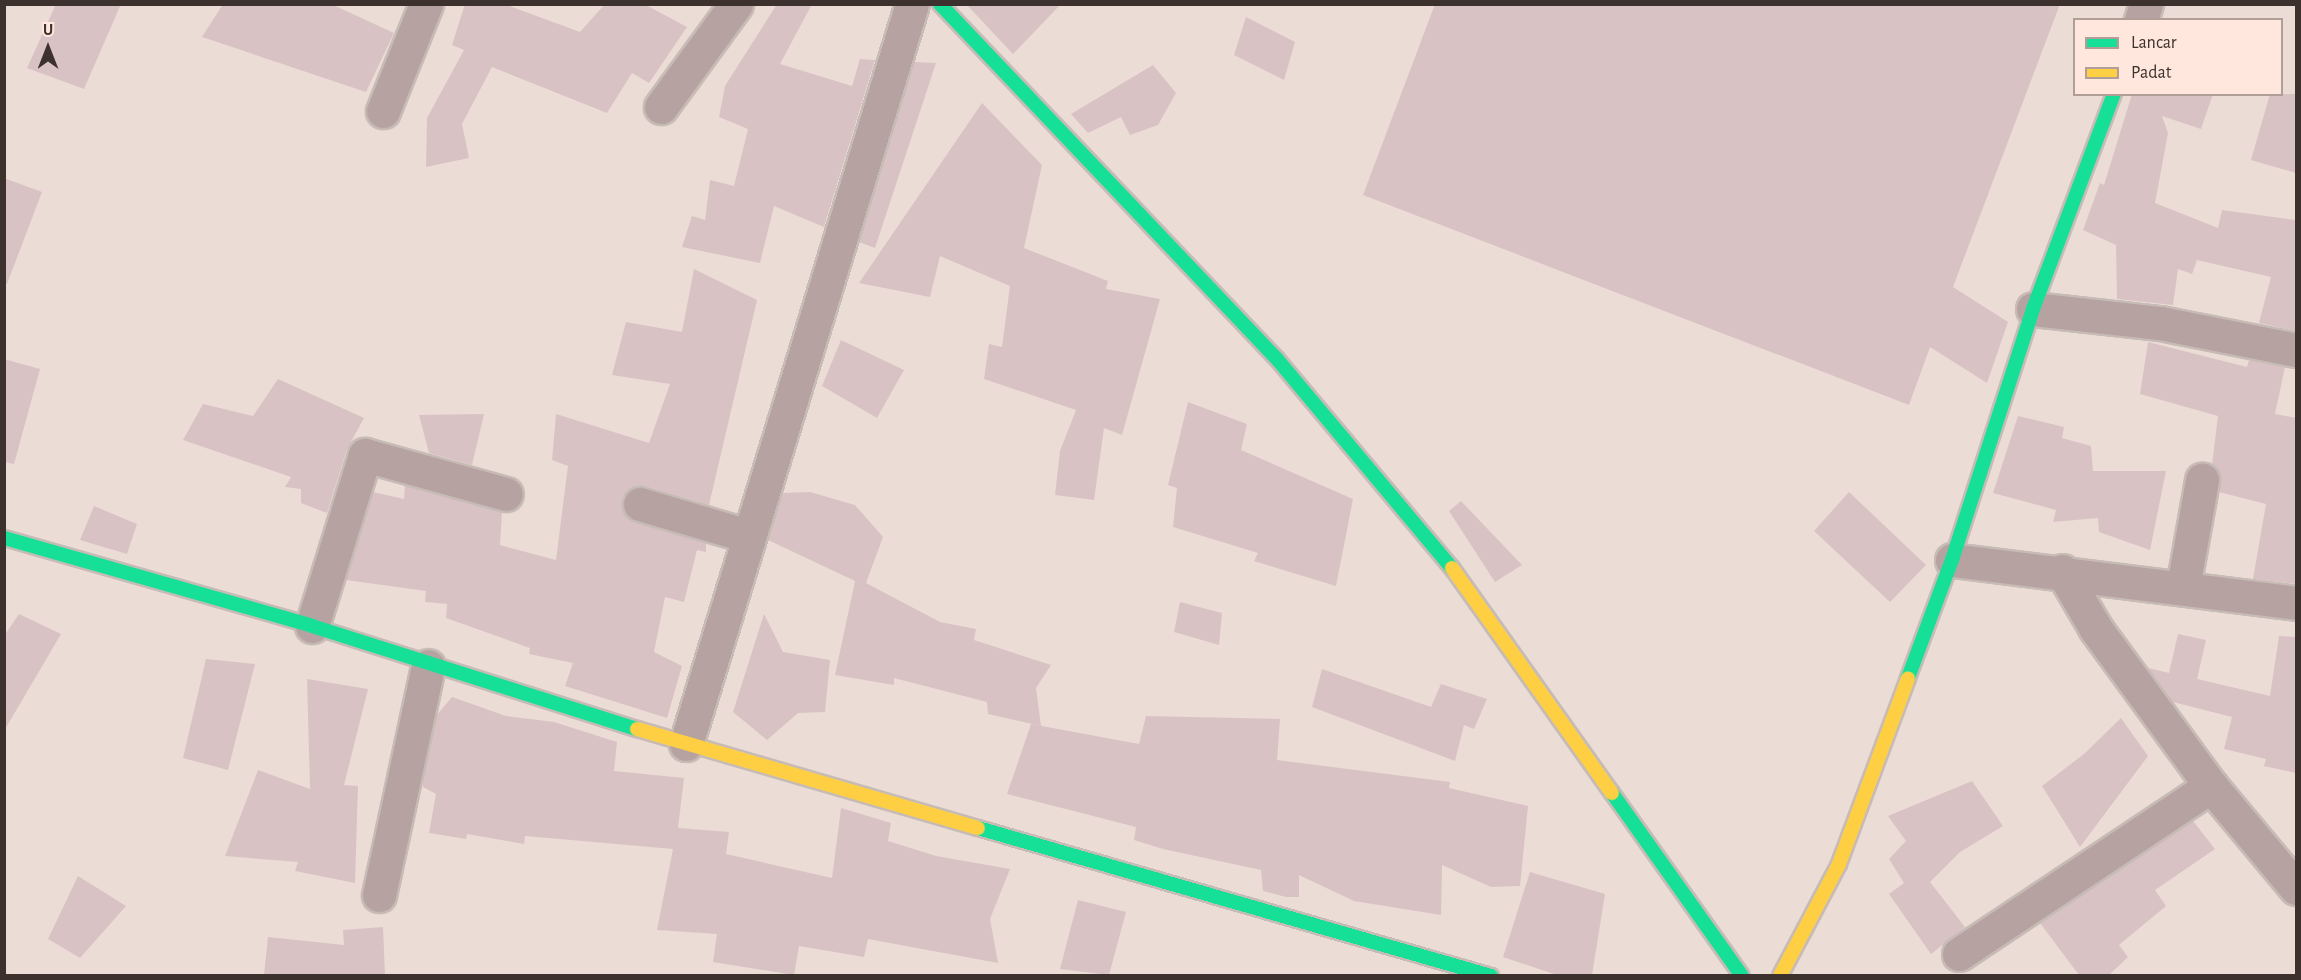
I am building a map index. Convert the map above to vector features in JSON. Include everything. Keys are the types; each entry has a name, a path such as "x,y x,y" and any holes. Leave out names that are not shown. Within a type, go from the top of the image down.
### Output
{"street":[{"path":"383,111 426,4"},
{"path":"661,107 736,4"},
{"path":"686,744 912,4"},
{"path":"940,4 1277,358 1436,545 1742,975"},
{"path":"1780,975 1796,951 1839,864 1952,561 2033,309 2113,96"},
{"path":"2033,309 2160,323 2296,350"},
{"path":"312,626 365,455 506,494"},
{"path":"2183,587 2202,480"},
{"path":"640,504 748,536"},
{"path":"4,538 312,626 428,666 686,744 1491,975"},
{"path":"1952,561 2062,571 2296,603"},
{"path":"2062,571 2096,629 2211,786 2296,888"},
{"path":"379,895 428,666"},
{"path":"1959,954 2211,786"}],"building":[{"path":"56,4 121,4 84,89 27,68"},
{"path":"223,4 331,4 394,33 366,92 202,37"},
{"path":"465,4 504,4 580,32 605,4 644,4 687,27 649,83 632,73 607,113 492,67 462,124 469,158 426,167 427,118 464,50 452,45"},
{"path":"777,4 812,4 780,64 852,86 860,59 875,60 824,227 774,206 760,263 682,247 692,216 705,220 710,180 734,186 748,129 719,117 725,86"},
{"path":"966,4 1061,4 1013,54"},
{"path":"1435,4 2060,4 1953,287 2008,322 1987,383 1930,347 1909,405 1363,195"},
{"path":"1246,17 1295,42 1284,80 1234,55"},
{"path":"914,62 936,63 875,248 859,242"},
{"path":"1153,65 1176,93 1158,125 1130,135 1121,117 1088,133 1071,114"},
{"path":"2296,94 2296,173 2251,160 2269,96"},
{"path":"2131,96 2212,96 2201,129 2162,116 2168,133 2155,203 2218,228 2222,210 2296,220 2296,331 2259,323 2271,277 2197,260 2192,274 2178,269 2173,305 2117,299 2116,245 2083,230 2100,183 2104,185"},
{"path":"982,103 1042,165 1024,248 1108,281 1106,289 1160,299 1122,435 1104,428 1094,500 1055,495 1060,451 1076,410 984,379 989,344 1002,347 1010,286 940,256 930,297 859,283"},
{"path":"4,178 42,192 7,284 4,284"},
{"path":"694,269 757,300 709,505 645,486 628,490 622,499 626,516 634,522 706,543 706,552 697,550 684,602 665,597 654,652 682,666 667,718 565,686 573,663 529,654 530,648 446,618 447,604 425,602 426,591 346,580 373,492 404,499 405,485 502,512 500,545 556,560 568,466 552,460 556,414 649,443 670,384 612,375 626,322 682,332"},
{"path":"841,340 904,370 877,418 822,386"},
{"path":"2148,342 2247,367 2249,360 2285,367 2275,414 2296,418 2296,584 2253,579 2266,504 2219,492 2220,474 2212,465 2218,416 2140,394"},
{"path":"4,359 40,369 14,464 4,462"},
{"path":"278,379 364,418 347,449 327,513 301,503 301,489 285,487 291,477 183,440 203,404 253,416"},
{"path":"1188,402 1247,424 1241,450 1353,499 1336,586 1254,561 1258,553 1173,527 1177,488 1168,485"},
{"path":"484,414 472,465 429,453 419,415"},
{"path":"2018,416 2064,427 2062,438 2091,446 2093,471 2166,471 2150,550 2099,532 2098,518 2053,522 2056,510 1993,493"},
{"path":"810,492 855,505 883,537 866,583 940,622 976,629 974,640 1051,665 1036,688 1041,726 988,714 987,702 894,678 894,685 835,675 855,581 768,540 782,493"},
{"path":"1849,492 1926,565 1890,602 1814,531"},
{"path":"1461,501 1522,565 1495,582 1449,511"},
{"path":"94,506 137,524 127,554 80,540"},
{"path":"1180,602 1222,613 1219,645 1174,632"},
{"path":"19,614 61,634 4,731 4,636"},
{"path":"764,614 783,652 830,660 825,712 798,713 767,740 733,712"},
{"path":"2178,634 2206,640 2197,679 2270,696 2279,636 2296,637 2296,773 2264,766 2266,759 2224,749 2232,717 2173,702 2148,668 2169,673"},
{"path":"206,659 255,664 228,770 183,758"},
{"path":"1322,669 1431,707 1441,684 1487,699 1474,729 1464,725 1455,761 1312,707"},
{"path":"307,679 368,689 344,785 358,786 355,883 295,871 298,862 225,856 258,770 310,789"},
{"path":"452,697 506,716 554,722 617,742 614,771 684,778 678,828 729,832 726,854 832,878 841,808 891,823 888,841 936,856 1010,869 990,919 998,963 868,939 864,957 799,946 794,975 713,962 717,934 657,930 673,849 525,836 524,844 467,834 466,839 429,833 436,794 423,787 423,781 436,716"},
{"path":"1146,716 1280,719 1277,760 1450,782 1449,788 1528,806 1520,886 1491,887 1442,865 1441,915 1354,901 1299,875 1299,897 1286,897 1263,891 1261,870 1163,849 1134,840 1136,827 1007,794 1031,724 1139,744"},
{"path":"2121,718 2148,756 2080,847 2042,786 2084,754"},
{"path":"1972,781 2003,826 1960,852 1930,882 1965,927 1931,954 1889,894 1904,883 1889,859 1906,841 1888,816"},
{"path":"2193,821 2215,849 2155,890 2166,906 2119,945 2128,957 2109,975 2079,975 2040,923"},
{"path":"1530,872 1605,894 1592,975 1557,975 1503,957"},
{"path":"78,876 126,906 80,958 48,939"},
{"path":"1078,900 1126,912 1109,975 1060,969"},
{"path":"383,927 385,975 264,975 268,937 344,945 343,930"}],"traffic: fast":[{"path":"940,4 1277,359 1452,568"},
{"path":"1908,678 1952,560 2033,309 2113,96"},
{"path":"4,538 312,626 637,729"},
{"path":"1612,793 1742,976"},
{"path":"978,828 1491,976"}],"traffic: slow":[{"path":"1452,568 1612,793"},
{"path":"1780,976 1839,864 1908,678"},
{"path":"637,729 978,828"}]}
